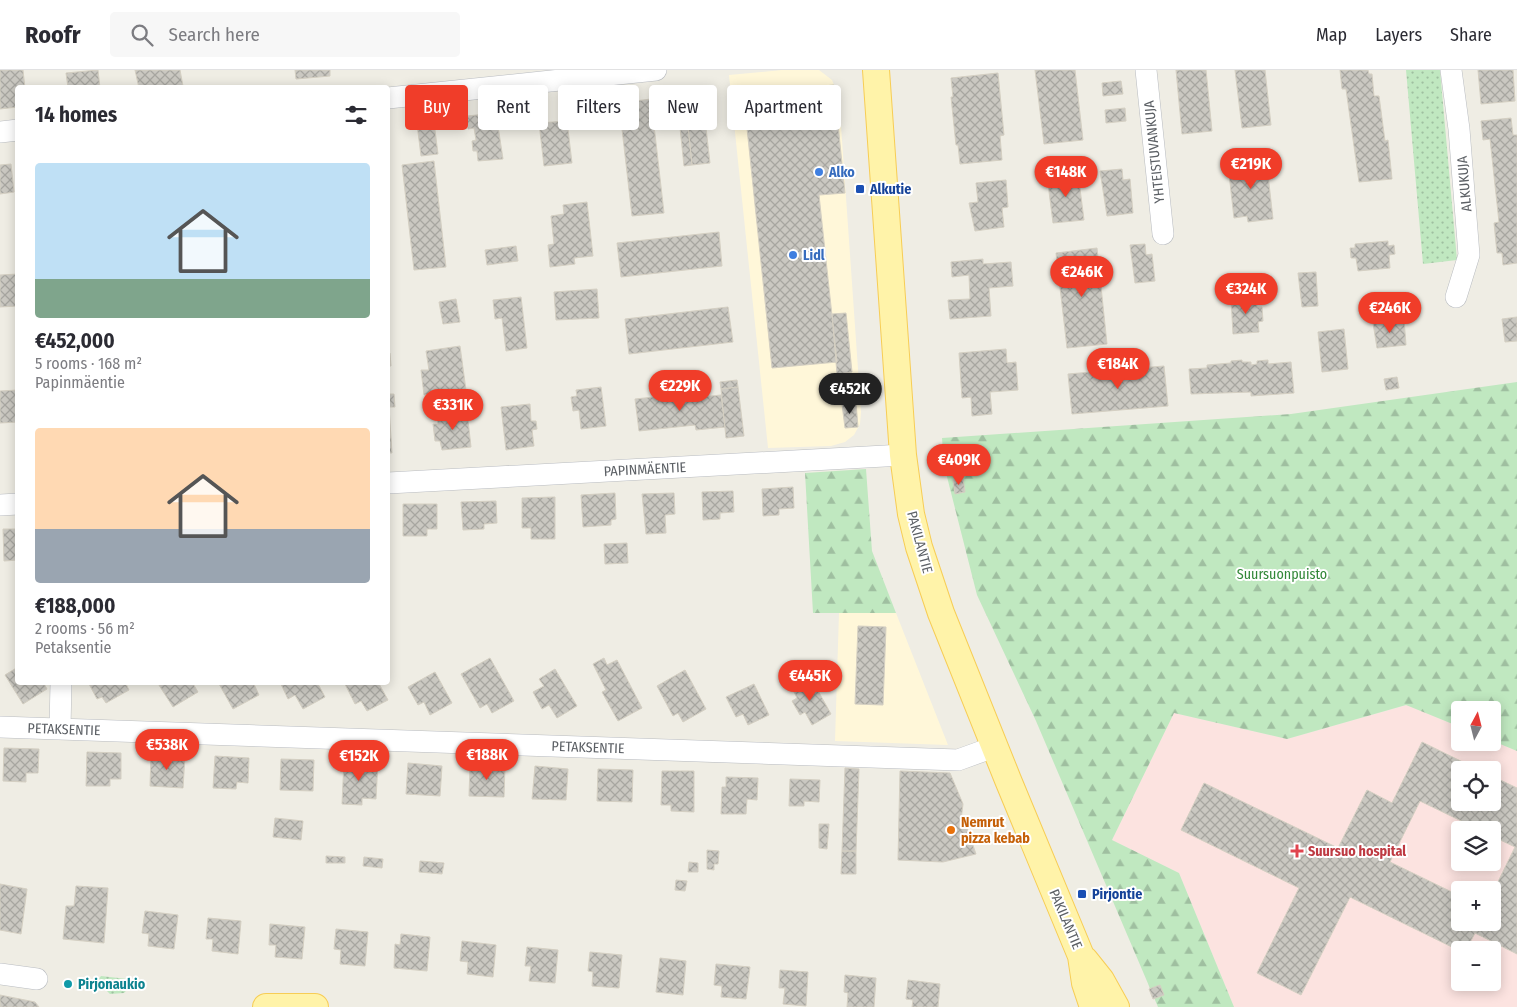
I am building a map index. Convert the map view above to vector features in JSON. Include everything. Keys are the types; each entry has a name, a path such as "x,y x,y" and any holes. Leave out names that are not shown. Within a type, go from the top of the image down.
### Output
{"main road":[{"name":"PAKILANTIE","path":"876,70 903,455 911,514 919,547 941,613 994,747 1082,956 1101,980 1116,1007"},
{"name":"PAKILANTIE","path":"1082,956 1085,983 1093,1007"},
{"path":"266,1007 315,1007"}],"street":[{"path":"390,98 656,70"},
{"name":"YHTEISTUVANKUJA","path":"1146,70 1163,234"},
{"name":"ALKUKUJA","path":"1451,70 1459,129 1469,255 1456,297"},
{"path":"0,132 15,130"},
{"name":"PAPINMÄENTIE","path":"390,483 903,455"},
{"path":"0,505 15,504"},
{"path":"60,729 61,685"},
{"name":"PETAKSENTIE","path":"0,728 958,760 994,747"},
{"path":"0,974 37,980"}],"shaded area":[{"path":"782,70 819,70 832,80 834,85 730,85 729,75"},
{"path":"841,126 861,412 860,424 854,435 845,442 831,446 768,448 735,130 841,130"},
{"path":"839,613 896,613 948,745 835,741"},
{"name":"Suursuo hospital","path":"1407,705 1451,723 1451,751 1501,751 1501,744 1517,751 1517,1007 1234,1007 1179,873 1112,840 1174,713 1287,739"}],"green space":[{"path":"1406,70 1440,70 1457,260 1423,264"},
{"name":"Suursuonpuisto","path":"1517,382 1517,751 1501,744 1501,701 1451,701 1451,723 1406,705 1287,739 1174,713 1112,840 1179,873 1234,1007 1158,1007 1036,721 977,595 944,465 942,438 1291,414"},
{"path":"866,469 872,551 896,613 813,613 805,473"},
{"path":"101,976 136,980 124,993 110,994 97,981"}],"building":[{"path":"0,70 23,70 25,85 15,85 15,107 0,109"},
{"path":"98,70 100,85 68,85 66,73"},
{"path":"135,70 180,70 183,85 138,85"},
{"path":"295,70 330,70 330,76 296,79"},
{"path":"1035,70 1075,70 1083,140 1044,144"},
{"path":"1176,70 1206,70 1212,131 1182,134"},
{"path":"1235,70 1265,70 1271,125 1242,128"},
{"path":"1340,70 1368,70 1369,74 1372,74 1374,96 1379,96 1385,141 1388,140 1392,179 1359,182 1346,89 1342,89"},
{"path":"1478,70 1513,70 1515,101 1481,104"},
{"path":"998,73 1004,135 1000,136 1002,160 960,164 958,145 956,145 951,78"},
{"path":"1121,81 1123,94 1103,96 1102,83"},
{"path":"649,99 649,130 655,130 664,213 632,216 622,130 639,130 639,100"},
{"path":"1125,108 1126,121 1106,123 1105,110"},
{"path":"478,115 478,130 499,130 503,159 478,161 477,151 473,151 472,141 476,140 474,128 468,129 468,116"},
{"path":"1511,118 1513,135 1517,135 1517,263 1503,265 1502,253 1497,253 1494,223 1499,222 1490,139 1483,140 1481,121"},
{"path":"548,122 558,122 558,130 568,130 572,163 544,166 540,130 548,130"},
{"path":"418,130 435,130 438,154 421,156"},
{"path":"680,130 688,130 692,165 684,166"},
{"path":"688,130 706,130 710,163 692,165"},
{"name":"Lidl","path":"747,130 839,130 845,193 819,195 837,362 772,368"},
{"path":"1266,157 1273,219 1248,222 1247,216 1234,218 1228,165 1241,164 1241,160"},
{"path":"434,161 446,267 414,270 402,165"},
{"path":"11,164 14,192 0,194 0,165"},
{"path":"1122,169 1123,180 1130,179 1133,213 1107,216 1100,171"},
{"path":"1078,173 1084,220 1053,223 1047,176"},
{"path":"1006,180 1008,207 1002,208 1004,227 975,231 969,203 978,202 976,183"},
{"path":"587,202 593,256 574,258 575,264 550,267 548,245 554,244 551,216 564,214 563,205"},
{"path":"719,232 722,266 621,277 617,243"},
{"path":"1388,241 1388,246 1394,245 1395,254 1389,255 1390,268 1358,271 1356,258 1351,258 1350,248 1355,248 1355,244"},
{"path":"1145,244 1146,255 1152,254 1155,281 1135,283 1130,245"},
{"path":"516,246 518,261 487,265 485,250"},
{"path":"1097,248 1107,344 1067,348 1056,253"},
{"path":"983,259 983,264 1011,262 1013,286 989,288 991,316 950,319 948,300 970,299 969,275 952,277 951,262"},
{"path":"1316,272 1318,306 1302,307 1298,273"},
{"path":"15,274 15,306 0,307 0,275"},
{"path":"597,289 599,318 556,320 554,292"},
{"path":"521,297 527,348 506,351 502,318 495,319 493,300"},
{"path":"1256,297 1257,307 1262,307 1263,321 1258,322 1259,332 1233,334 1231,298"},
{"path":"456,299 460,322 443,324 439,302"},
{"path":"728,307 733,342 629,354 625,319"},
{"path":"846,313 852,372 837,374 832,314"},
{"path":"1517,317 1517,341 1505,342 1502,319"},
{"path":"1404,319 1406,345 1377,348 1373,323"},
{"path":"1344,329 1348,369 1322,372 1318,332"},
{"path":"460,346 466,390 424,395 421,370 429,370 426,351"},
{"path":"1006,349 1007,363 1016,362 1018,390 990,392 992,414 972,416 971,397 962,398 959,353"},
{"path":"1242,360 1242,362 1251,362 1251,365 1257,364 1257,361 1268,360 1268,364 1291,362 1294,393 1251,396 1251,392 1191,394 1189,369 1207,368 1207,365"},
{"path":"1164,366 1168,406 1072,414 1068,374"},
{"path":"1397,377 1399,388 1386,390 1384,379"},
{"path":"737,380 738,387 721,389 720,382"},
{"path":"601,387 606,426 581,429 579,410 573,411 571,397 577,396 576,390"},
{"path":"738,387 744,436 726,438 721,389"},
{"path":"15,390 15,422 0,423 0,391"},
{"path":"693,393 693,398 721,395 725,427 696,430 695,425 639,431 635,399"},
{"path":"390,394 394,394 395,407 390,407"},
{"path":"856,403 858,427 845,428 842,404"},
{"path":"530,404 531,421 536,421 537,429 532,430 534,446 506,450 501,407"},
{"path":"467,411 471,447 442,450 440,441 435,441 433,424 438,424 437,414"},
{"path":"390,422 392,453 390,453"},
{"path":"963,478 965,492 955,494 953,480"},
{"path":"793,487 794,508 779,509 779,515 763,516 762,489"},
{"path":"733,491 734,512 720,513 720,519 703,520 702,492"},
{"path":"615,493 616,519 611,520 611,525 583,527 581,495"},
{"path":"674,493 675,514 665,515 666,533 646,534 642,494"},
{"path":"555,497 555,539 531,539 531,528 522,528 522,498"},
{"path":"496,501 497,523 484,524 484,529 463,530 461,502"},
{"path":"403,504 437,504 437,529 427,529 427,536 403,536"},
{"path":"3,529 15,529 15,560 4,561"},
{"path":"627,543 628,563 605,564 604,544"},
{"path":"858,626 886,627 883,705 855,704"},
{"path":"490,658 514,701 492,713 487,704 480,708 461,674"},
{"path":"604,658 607,665 617,660 642,708 618,721 602,692 606,690 593,664"},
{"path":"15,669 15,685 45,685 47,689 23,704 5,675"},
{"path":"555,669 577,706 557,718 549,705 542,709 533,692 544,686 539,679"},
{"path":"685,670 706,709 683,722 678,713 673,716 657,686"},
{"path":"435,672 452,703 430,715 424,702 418,705 408,687"},
{"path":"812,680 831,714 812,725 805,712 800,715 792,701 797,698 791,686 800,681 803,685"},
{"path":"754,684 769,715 748,725 743,714 736,717 726,697"},
{"path":"90,685 126,685 129,690 106,703 102,697 97,699"},
{"path":"159,685 194,685 198,692 173,707"},
{"path":"220,685 254,685 259,695 233,709"},
{"path":"281,685 319,685 325,697 303,709 295,695 288,699"},
{"path":"346,685 380,685 388,700 367,711 361,701 355,704"},
{"path":"1422,742 1461,761 1451,761 1451,811 1501,811 1501,780 1517,788 1517,954 1501,946 1501,941 1491,941 1475,933 1471,941 1451,941 1451,947 1350,897 1301,995 1257,973 1299,888 1181,830 1204,783 1338,848 1367,790 1392,803","holes":["1420,801 1461,821 1501,821 1501,840 1515,847 1498,881 1501,881 1501,931 1451,931 1451,892 1390,862"]},
{"path":"4,748 39,749 38,773 26,773 26,782 3,781"},
{"path":"87,752 121,753 121,779 110,779 110,786 86,786"},
{"path":"151,754 185,756 183,788 150,786"},
{"path":"215,756 249,758 248,783 237,782 236,789 213,788"},
{"path":"281,759 314,760 313,791 280,790"},
{"path":"344,760 378,762 376,799 362,798 362,805 342,804"},
{"path":"408,763 442,766 440,796 406,794"},
{"path":"470,766 505,766 504,797 469,796"},
{"path":"535,766 568,769 566,800 532,799"},
{"path":"845,768 859,769 856,851 842,851"},
{"path":"598,769 633,770 632,802 597,801"},
{"path":"662,771 694,771 694,812 671,811 671,805 661,805"},
{"path":"900,771 950,773 963,804 960,828 967,828 976,854 943,862 898,860"},
{"path":"726,777 758,778 757,800 747,799 746,814 721,814 722,787 726,787"},
{"path":"790,779 820,780 819,802 804,801 804,806 789,806"},
{"path":"275,818 303,821 301,840 273,837"},
{"path":"819,824 829,824 827,849 819,848"},
{"path":"707,850 719,851 718,864 714,864 714,870 707,869"},
{"path":"842,851 856,851 856,874 841,874"},
{"path":"326,856 345,857 345,863 326,863"},
{"path":"364,857 383,859 382,868 363,866"},
{"path":"420,861 444,863 442,874 419,872"},
{"path":"689,862 698,863 698,872 688,872"},
{"path":"676,880 687,881 685,891 675,890"},
{"path":"0,884 27,889 21,934 0,930"},
{"path":"76,886 108,888 104,943 63,939 66,906 74,906"},
{"path":"145,911 178,915 174,949 148,946 149,934 142,933"},
{"path":"208,918 241,921 238,954 212,951 213,939 206,939"},
{"path":"270,924 305,927 302,959 275,957 276,945 269,945"},
{"path":"336,929 368,932 365,966 340,964 341,950 334,949"},
{"path":"401,934 430,937 427,971 394,968 395,944 400,945"},
{"path":"462,941 496,945 493,977 467,974 468,962 460,961"},
{"path":"527,947 558,950 555,983 529,981 531,966 525,966"},
{"path":"590,952 622,955 619,988 592,986 593,972 588,971"},
{"path":"660,958 686,961 683,995 656,992"},
{"path":"716,964 750,967 746,999 721,997 722,986 714,985"},
{"path":"780,970 808,972 806,1006 783,1004 785,988 779,988"},
{"path":"845,975 876,978 874,1007 847,1007 848,993 844,992"},
{"path":"908,980 940,984 938,1007 912,1007 913,1000 906,999"},
{"path":"1160,985 1164,995 1153,999 1149,989"},
{"path":"0,995 35,1002 39,1007 0,1007"}],"place":[{"name":"Alko","path":"819,172"},
{"name":"Alkutie","path":"860,189"},
{"name":"Lidl","path":"793,255"},
{"name":"Nemrut pizza kebab","path":"951,830"},
{"name":"Suursuo hospital","path":"1297,851"},
{"name":"Pirjontie","path":"1082,894"},
{"name":"Pirjonaukio","path":"68,984"}]}
